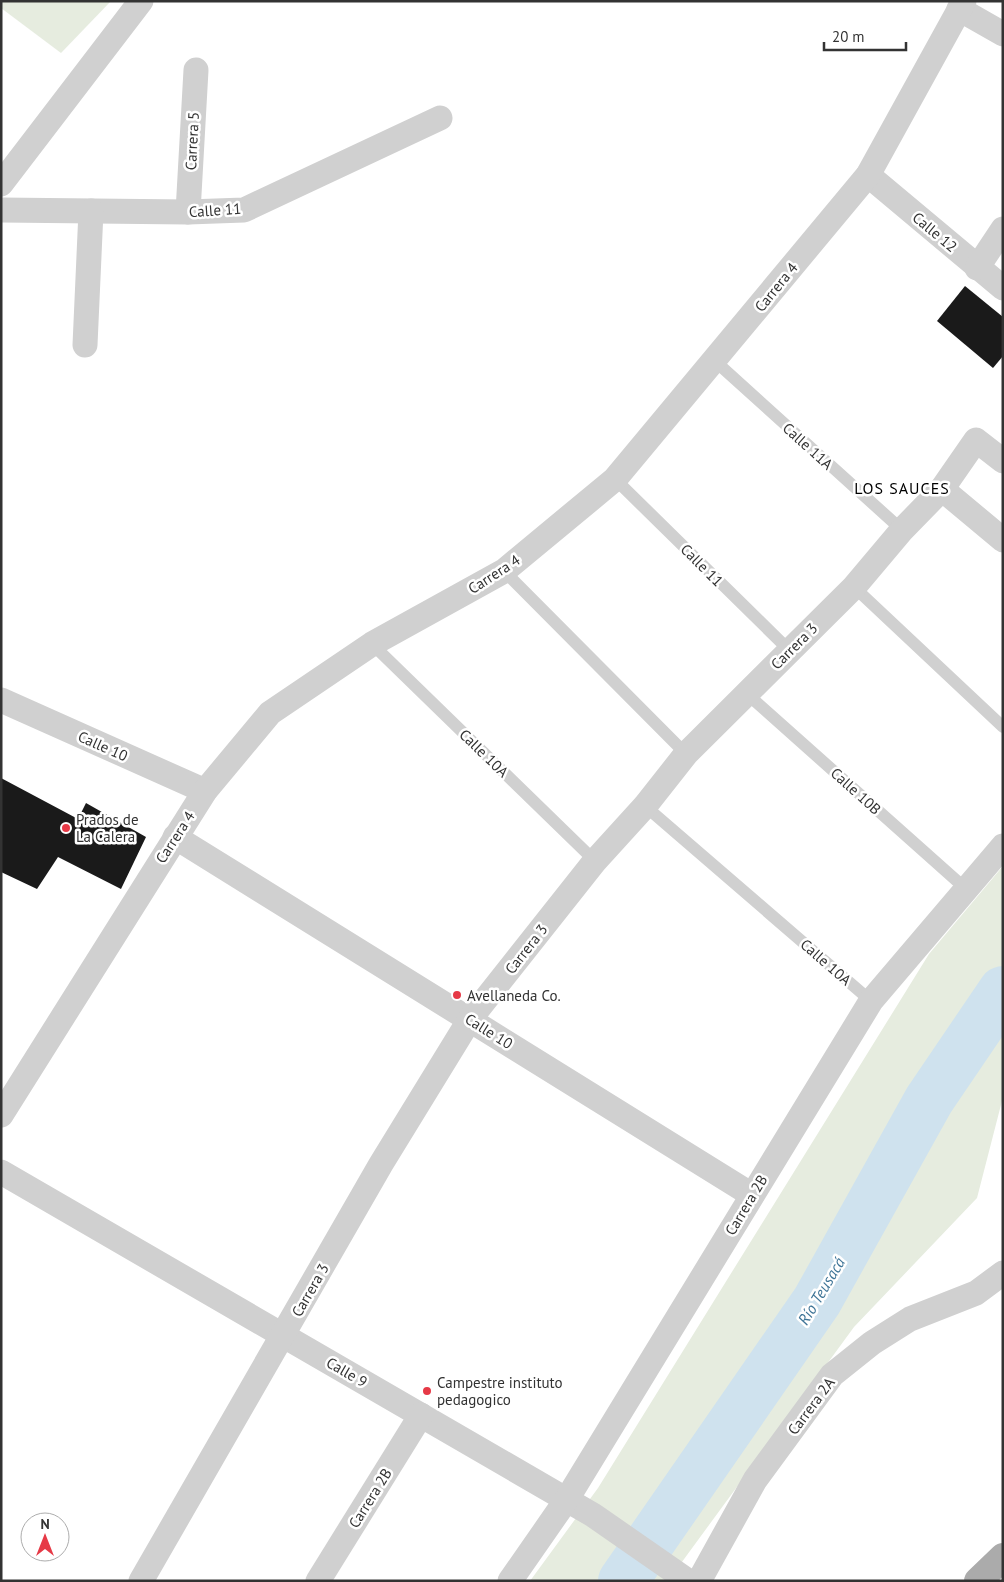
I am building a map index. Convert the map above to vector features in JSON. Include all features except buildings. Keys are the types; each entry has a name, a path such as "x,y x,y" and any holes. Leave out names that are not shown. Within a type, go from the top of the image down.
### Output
{"main road":[{"path":"978,1581 1003,1557"}],"street":[{"path":"1,184 141,1"},
{"path":"962,5 1003,34"},
{"name":"Carrera 4","path":"1,1115 205,791 270,712 372,644 504,571 615,479 715,362 868,174 962,5"},
{"name":"Carrera 5","path":"188,212 196,70"},
{"name":"Calle 11","path":"1,210 188,212 244,210 440,118"},
{"name":"Calle 12","path":"868,174 1003,288"},
{"path":"85,345 91,211"},
{"path":"977,268 1003,229"},
{"name":"Carrera 3","path":"141,1581 284,1336 381,1164 470,1019 595,861 645,806 686,754 854,587 902,530 942,489 976,440 1003,461"},
{"path":"942,489 1003,540"},
{"name":"Calle 10","path":"1,700 205,791"},
{"name":"Calle 10","path":"175,836 752,1195"},
{"name":"Carrera 2B","path":"510,1581 567,1500 871,1001 1003,846"},
{"name":"Calle 9","path":"1,1172 593,1514 678,1574"},
{"name":"Carrera 2A","path":"699,1581 754,1480 832,1376 872,1343 910,1319 976,1293 1003,1272"},
{"name":"Carrera 2B","path":"324,1578 421,1415"}],"lane":[{"name":"Calle 11A","path":"715,362 902,530"},
{"name":"Calle 11","path":"615,479 790,650"},
{"path":"504,571 686,754"},
{"path":"854,587 1003,727"},
{"name":"Calle 10A","path":"372,644 595,861"},
{"name":"Calle 10B","path":"746,693 966,889"},
{"name":"Calle 10A","path":"645,806 871,1001"}],"shaded area":[{"path":"1,1 111,1 61,53 1,8"},
{"path":"1003,866 1003,1097 977,1198 854,1327 668,1581 530,1581 598,1488 929,954"}],"waterway":[{"name":"Río Teusacá","path":"623,1581 817,1301 929,1100 1003,991"}],"place":[{"name":"Prados de La Calera","path":"66,828"},
{"name":"Avellaneda Co.","path":"457,995"},
{"name":"Campestre instituto pedagogico","path":"427,1391"}],"district":[{"name":"LOS SAUCES","path":"902,488"}]}
